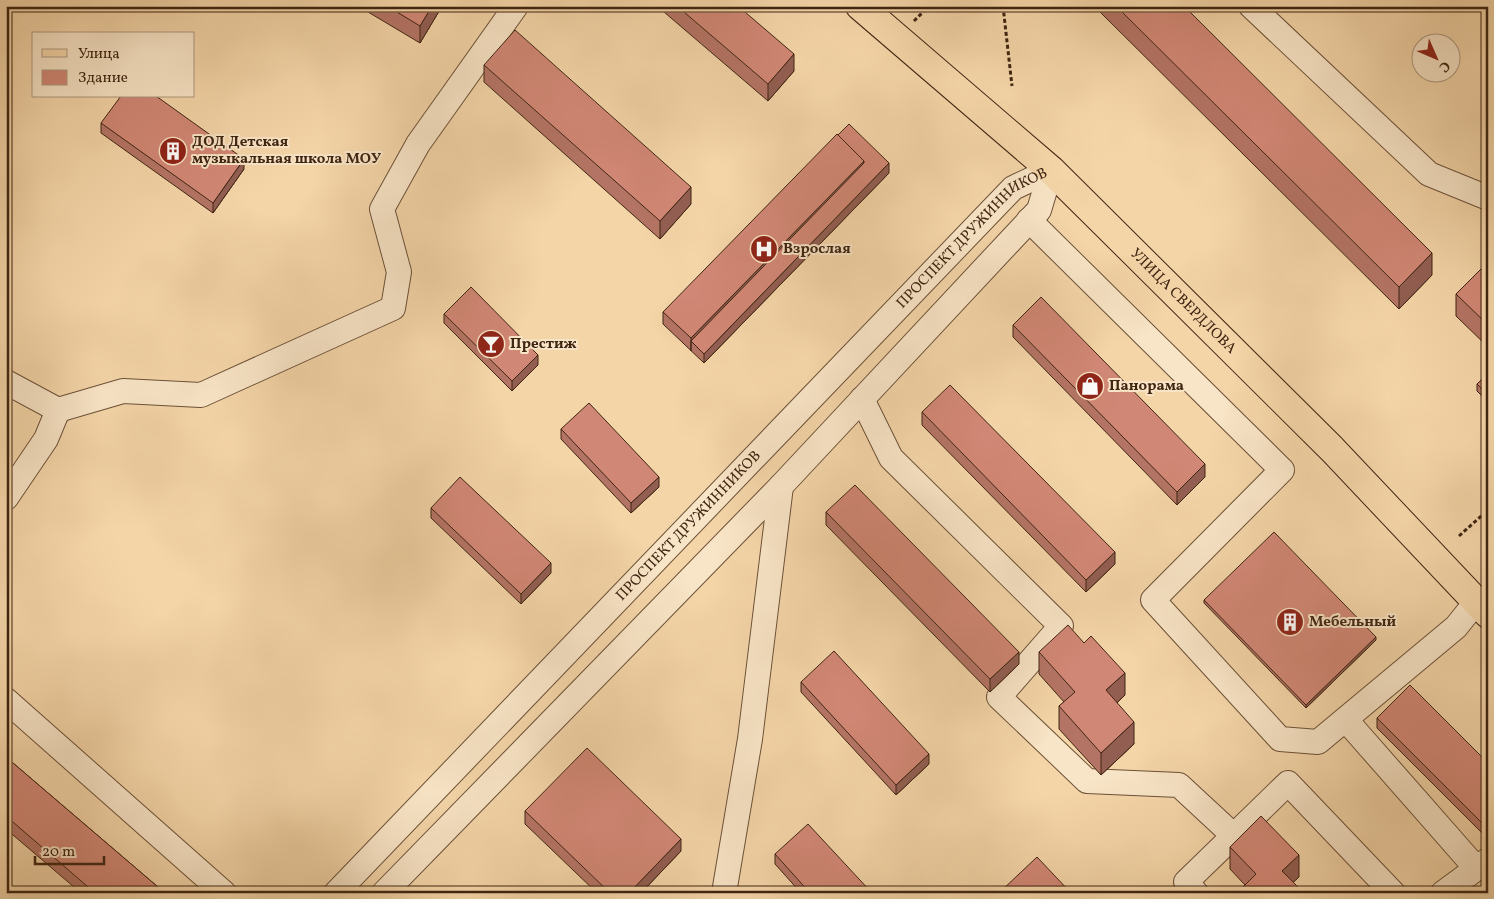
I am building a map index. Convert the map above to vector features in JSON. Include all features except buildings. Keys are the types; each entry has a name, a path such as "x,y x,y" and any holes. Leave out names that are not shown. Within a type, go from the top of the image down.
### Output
{"main road":[{"name":"УЛИЦА СВЕРДЛОВА","path":"860,6 1051,170 1332,449 1482,608"}],"street":[{"path":"6,382 58,410 123,391 201,395 393,308 400,272 382,209 418,144 516,6"},
{"path":"1251,6 1429,174 1488,198"},
{"name":"ПРОСПЕКТ ДРУЖИННИКОВ","path":"390,891 781,486 1039,210 1051,170"},
{"name":"ПРОСПЕКТ ДРУЖИННИКОВ","path":"336,893 1013,188 1051,170"},
{"path":"1029,220 1282,470 1153,600 1280,739 1318,742 1456,627 1482,608"},
{"path":"862,399 890,458 1061,626 999,697 1087,780 1179,785 1234,836"},
{"path":"6,498 46,439 58,410"},
{"path":"724,893 750,740 781,486"},
{"path":"6,700 224,893"},
{"path":"1346,720 1482,864 1443,893"},
{"path":"1196,893 1186,882 1288,783 1393,893"}],"path":[{"path":"1003,6 1012,86"},
{"path":"1459,536 1488,510"}],"place":[{"name":"ДОД Детская музыкальная школа МОУ","path":"173,151"},
{"name":"Взрослая","path":"764,249"},
{"name":"Престиж","path":"491,344"},
{"name":"Панорама","path":"1090,386"},
{"name":"Мебельный","path":"1290,622"}]}
